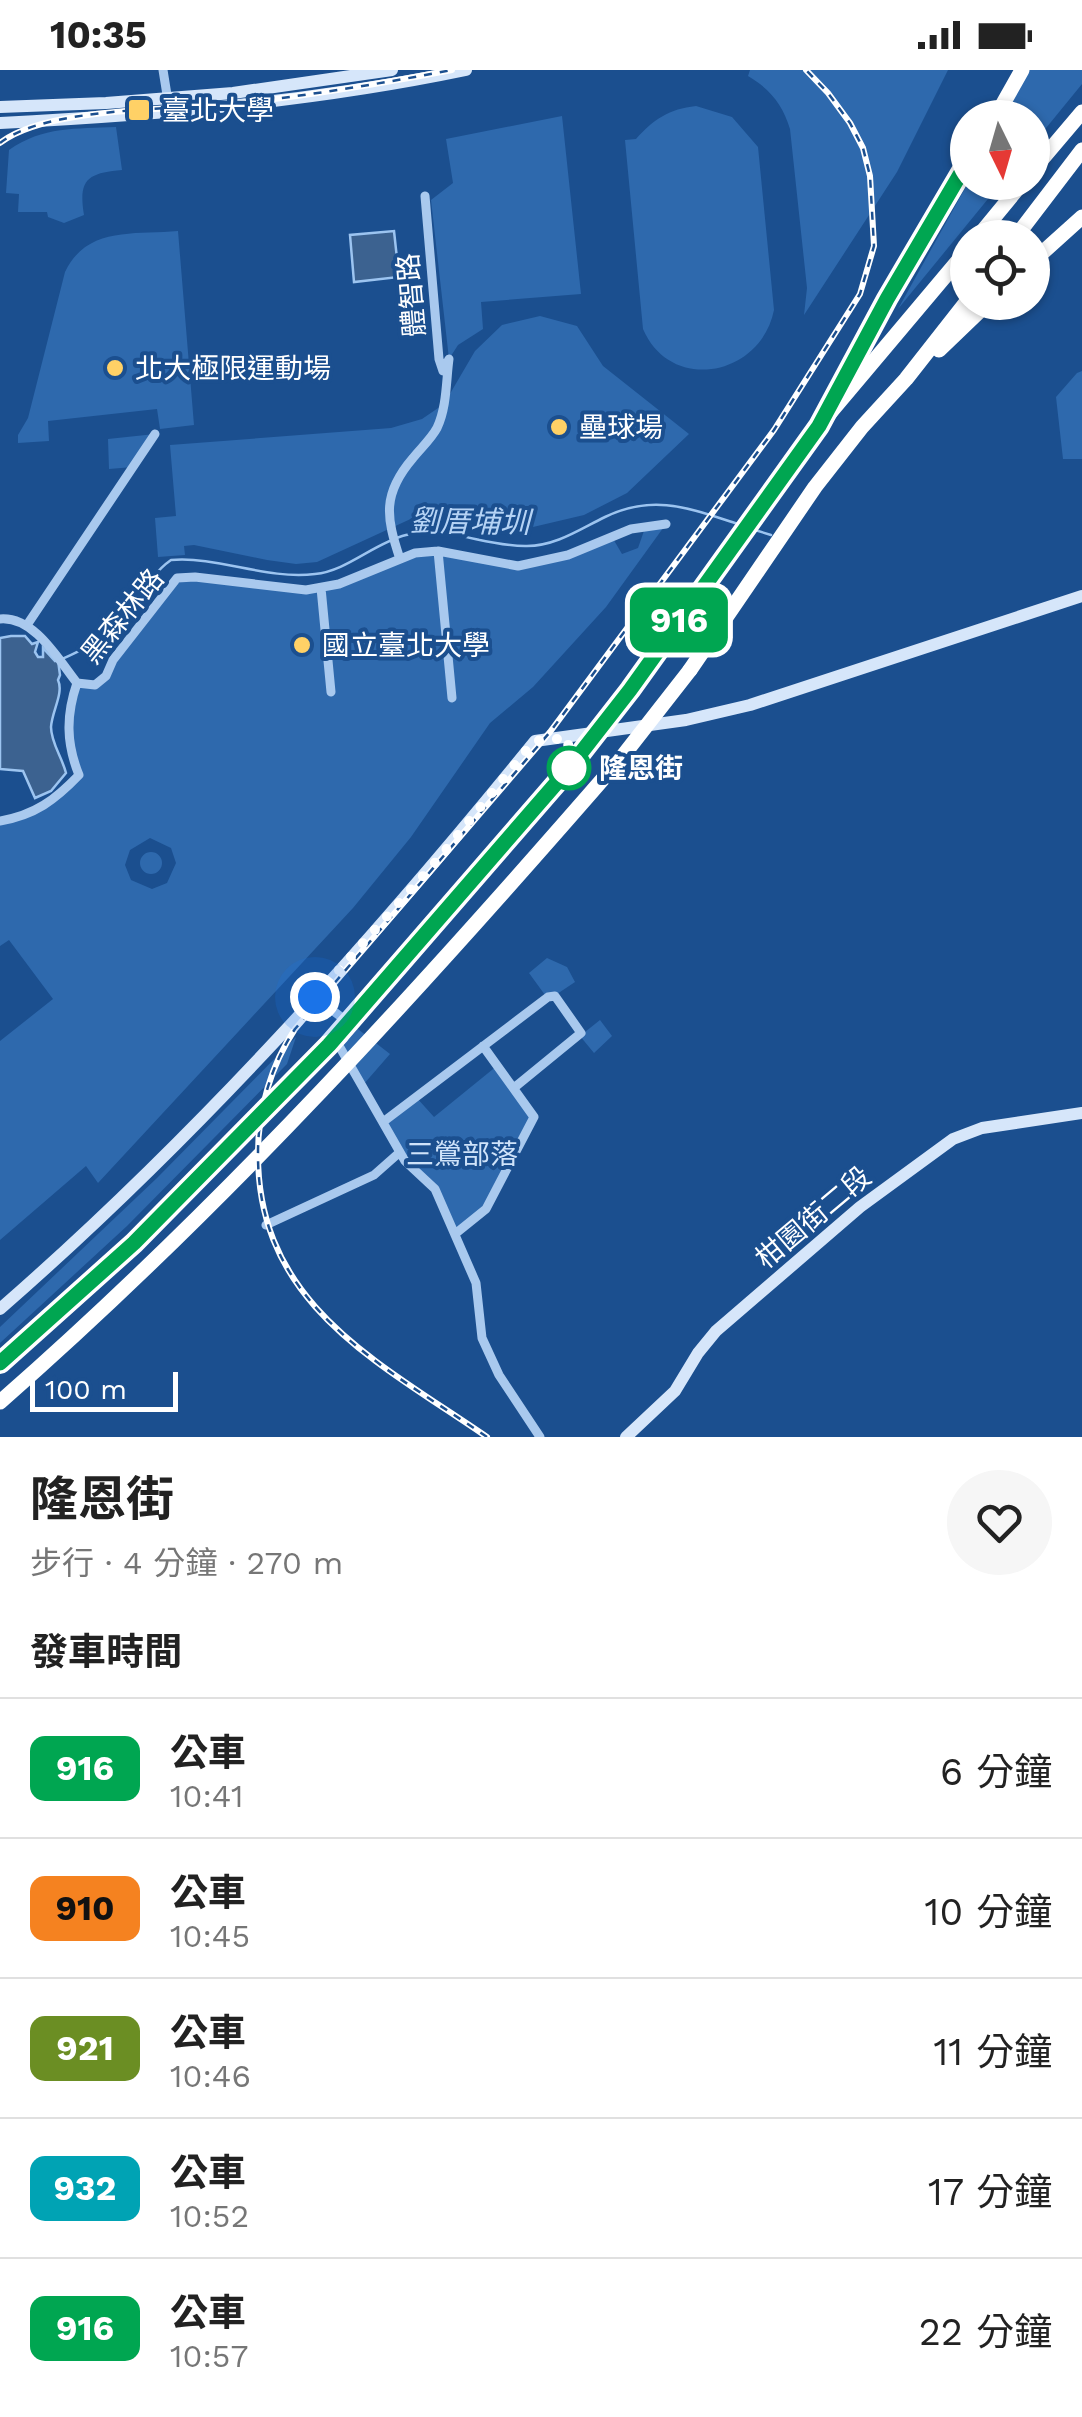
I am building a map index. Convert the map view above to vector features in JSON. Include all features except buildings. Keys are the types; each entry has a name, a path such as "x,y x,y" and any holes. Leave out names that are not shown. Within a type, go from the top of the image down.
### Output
{"highway":[{"path":"998,100 1008,70"},
{"path":"1003,100 1022,70"},
{"path":"1050,150 1082,112"},
{"path":"1029,220 1082,150"},
{"path":"819,426 950,192"},
{"path":"992,220 1008,200"},
{"path":"1050,246 1082,217"},
{"path":"0,1362 134,1243 349,1023 566,772 630,690 819,426 950,270"},
{"path":"906,380 952,320"},
{"path":"0,1402 167,1251 508,889 622,757 690,670 815,487 862,427 970,320"}],"street":[{"path":"163,70 169,113"},
{"path":"0,107 280,88 392,70"},
{"path":"0,122 169,113 371,90 466,70"},
{"name":"體智路","path":"400,559 390,527 390,496 398,478 440,420 449,359 443,370 425,196"},
{"path":"27,625 155,434"},
{"name":"黑森林路","path":"73,678 94,684 106,676 113,660 178,578 194,576 282,589 321,588 414,553 438,552 518,566 568,554 631,529 666,524"},
{"path":"438,552 452,698"},
{"path":"321,588 331,692"},
{"path":"0,1309 218,1102 449,846 534,741 686,720 750,704 1082,596"},
{"path":"0,619 27,625 73,678 68,707 69,751 79,775 55,801 24,817 0,821"},
{"path":"383,1122 548,997 555,996 581,1033 515,1087"},
{"path":"315,997 354,1026 338,1044 404,1161 435,1189 476,1283 482,1338 499,1375 540,1437"},
{"path":"455,1234 486,1209 534,1116 483,1046"},
{"name":"柑園街二段","path":"626,1437 675,1391 716,1331 860,1206 930,1155 953,1139 982,1128 1080,1113"},
{"path":"266,1225 374,1175 400,1152"}],"green space":[{"path":"750,70 948,70 897,172 804,315 807,288 790,129 775,98 748,76"},
{"path":"1029,70 1082,70 1082,84 1050,123 1050,100 1013,100"},
{"path":"696,106 732,117 758,147 774,310 766,332 752,350 714,369 693,369 673,363 656,350 643,329 625,140 636,139 670,112"},
{"path":"562,116 581,294 481,302 483,329 458,345 449,359 431,200 453,183 446,139"},
{"path":"116,127 122,170 101,173 88,180 83,193 84,215 64,223 48,217 47,212 18,212 19,194 6,193 9,150 47,133"},
{"path":"959,200 987,200 971,220 950,220 950,245 898,309"},
{"name":"北大極限運動場","path":"178,231 194,425 160,429 157,409 48,421 49,441 18,443 28,418 65,272 74,257 99,240 113,236"},
{"path":"540,316 577,326 603,366 689,434 627,493 584,515 516,531 428,511 317,562 267,560 194,545 184,546 185,555 158,557 155,518 176,516 170,445 391,428 422,419 444,404 475,351 502,325"},
{"path":"1082,371 1082,459 1063,459 1056,397"},
{"path":"155,434 133,467 109,469 108,439"},
{"path":"666,524 606,607 533,687 490,723 411,837 353,908 98,1183 86,1166 0,1240 0,1041 53,999 9,940 0,946 0,821 24,817 79,775 69,751 77,683 95,685 177,578 282,589 339,584 415,553 492,562 543,562 612,537 622,554 638,548 645,528","holes":["150,838 171,848 176,863 167,883 152,889 131,880 125,865 130,850"]},
{"path":"147,852 155,852 162,863 155,874 147,874 140,867 140,859"},
{"path":"547,958 567,967 575,982 557,994 545,995 529,973"},
{"path":"600,1020 612,1036 594,1053 580,1036"},
{"path":"354,1026 390,1054 363,1085 338,1044"},
{"path":"296,1037 287,1064 127,1226 0,1343 0,1327 157,1178"},
{"name":"三鶯部落","path":"498,1065 534,1117 486,1209 455,1234 435,1189 405,1161 383,1122 416,1097 434,1117"}],"shaded area":[{"path":"394,231 399,277 354,282 350,235"},
{"path":"25,636 32,644 38,642 38,657 43,657 43,648 58,660 60,691 51,727 66,773 51,791 35,798 23,771 0,769 0,638"}],"waterway":[{"name":"劉厝埔圳","path":"62,659 117,628 156,573 171,560 207,561 279,574 315,574 338,568 406,535 451,534 512,545 538,545 640,506 672,506 738,524"},
{"name":"劉厝埔圳","path":"755,530 771,535"}],"railway":[{"path":"0,143 20,131 77,116 260,101 452,70"},
{"path":"487,1437 366,1354 331,1324 301,1289 278,1251 263,1205 258,1153 263,1104 279,1058 295,1029 550,732 774,430 860,294 874,246 870,176 863,148 850,123 806,70"}],"bus line":[{"name":"916","path":"0,1363 134,1243 329,1045 566,772 630,690 819,426 950,192"}],"place":[{"name":"臺北大學","path":"139,110"},
{"name":"北大極限運動場","path":"115,368"},
{"name":"壘球場","path":"559,427"},
{"name":"國立臺北大學","path":"302,645"},
{"name":"隆恩街","path":"569,768"}],"route":[{"path":"315,997 440,857 534,741 568,738 569,768"}]}
